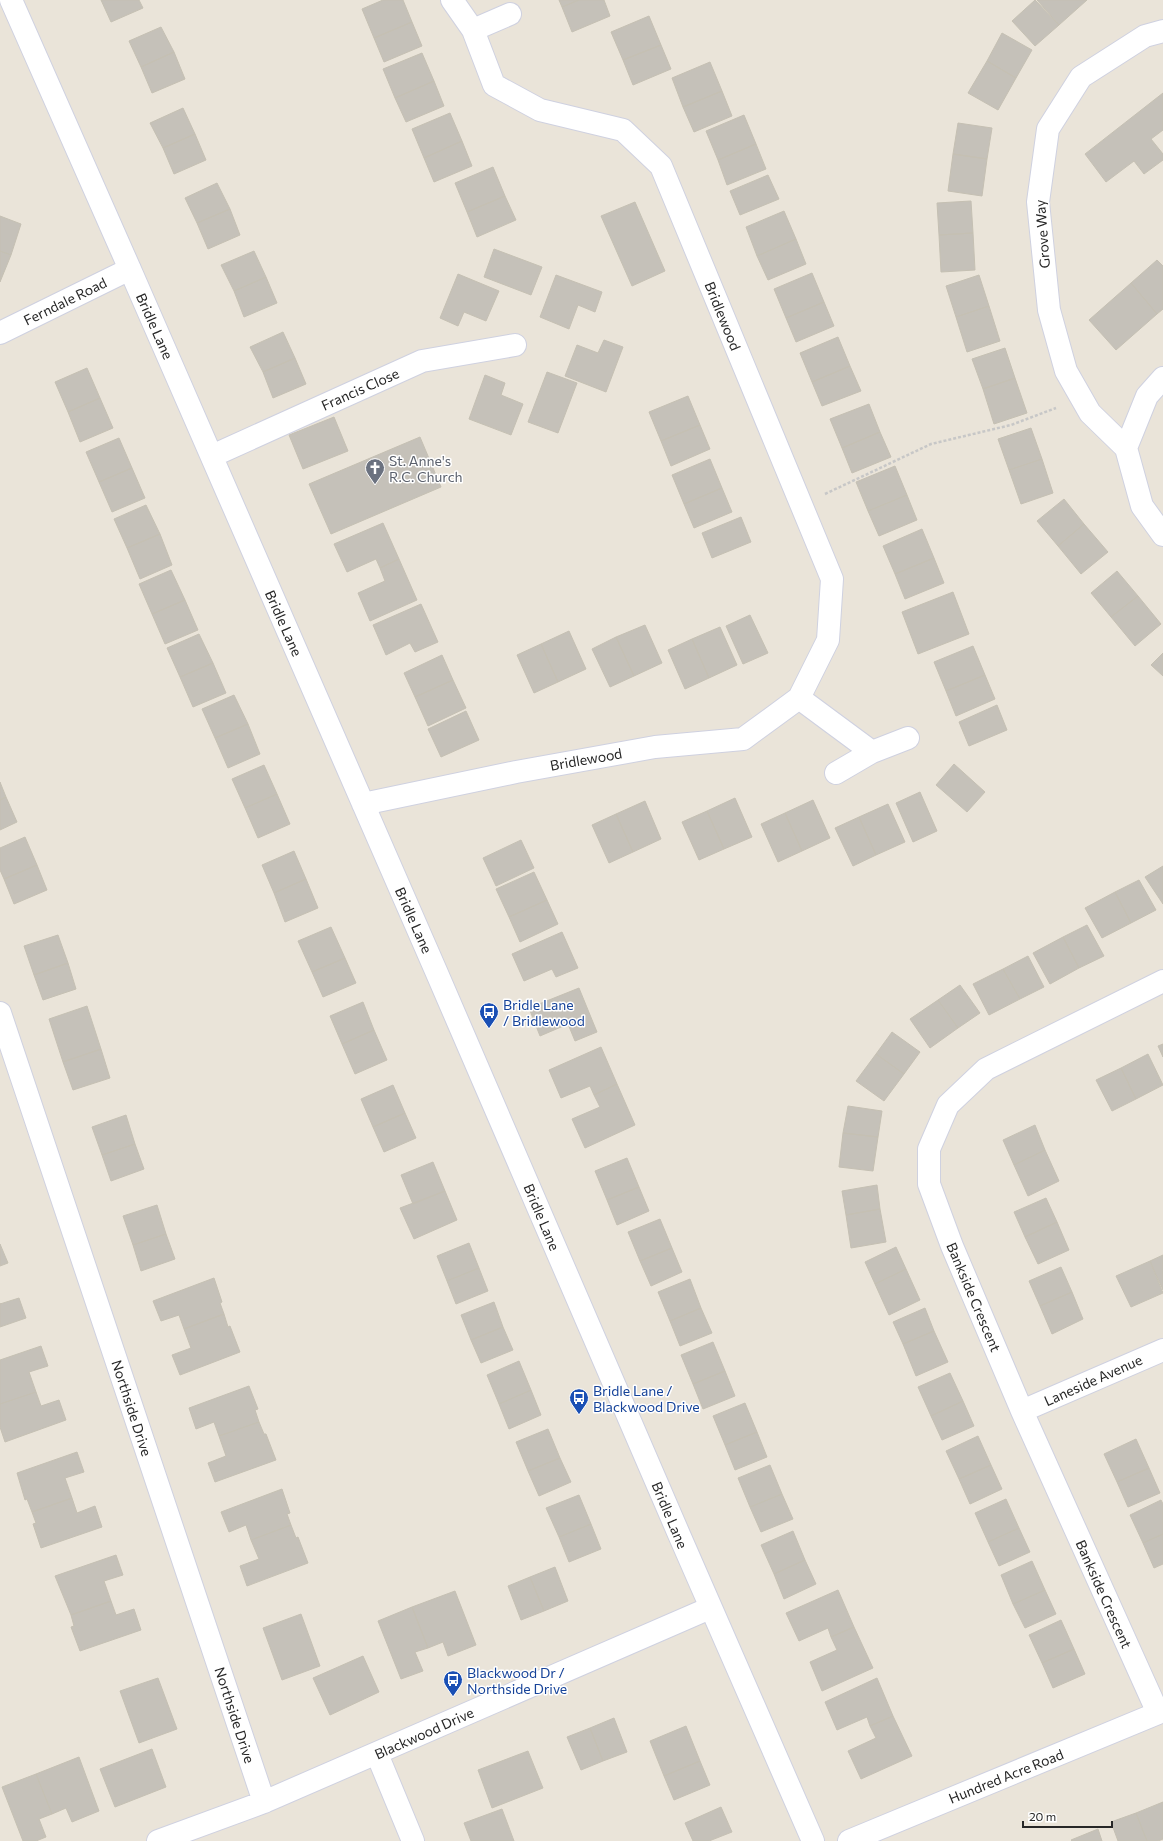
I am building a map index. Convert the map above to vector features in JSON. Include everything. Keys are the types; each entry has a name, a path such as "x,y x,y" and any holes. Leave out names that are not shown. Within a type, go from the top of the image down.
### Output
{"street":[{"name":"Bridle Lane","path":"11,0 212,456 710,1608 814,1841"},
{"name":"Bridlewood","path":"363,804 516,772 655,747 744,739 799,698 828,640 832,579 661,166 623,130 540,110 494,85 473,30 452,0"},
{"path":"473,30 510,14"},
{"name":"Grove Way","path":"1126,448 1090,413 1066,371 1049,310 1038,202 1048,129 1081,77 1145,36 1163,31"},
{"name":"Ferndale Road","path":"0,333 130,269"},
{"name":"Francis Close","path":"212,456 422,361 515,345"},
{"path":"1163,378 1147,396 1126,448 1142,506 1163,535"},
{"path":"799,698 872,752"},
{"path":"836,773 872,752 908,738"},
{"name":"Bankside Crescent","path":"1160,1712 1022,1411 952,1246 929,1184 929,1149 948,1105 986,1069 1163,981"},
{"name":"Northside Drive","path":"0,1013 264,1802"},
{"name":"Laneside Avenue","path":"1022,1411 1163,1350"},
{"name":"Blackwood Drive","path":"158,1841 264,1802 710,1608"},
{"name":"Hundred Acre Road","path":"850,1841 1160,1712"},
{"path":"377,1754 413,1841"}],"path":[{"path":"801,505 931,444 1011,425 1081,398"}],"building":[{"path":"101,0 139,0 143,8 111,22"},
{"path":"383,0 403,0 412,22 374,38 362,9"},
{"path":"559,0 579,0 562,7"},
{"path":"579,0 604,0 610,16 572,32 562,7"},
{"path":"1035,0 1059,25 1035,46 1012,21"},
{"path":"1037,0 1087,0 1059,25"},
{"path":"649,16 661,45 623,60 611,32"},
{"path":"412,22 422,46 384,62 374,38"},
{"path":"161,27 174,52 141,67 129,41"},
{"path":"1002,33 1032,50 1016,78 987,61"},
{"path":"661,45 671,69 633,85 623,60"},
{"path":"174,52 185,79 152,93 141,67"},
{"path":"422,53 434,81 395,98 383,69"},
{"path":"987,61 1016,78 998,110 968,93"},
{"path":"710,62 722,91 683,107 672,78"},
{"path":"434,81 444,106 406,122 395,98"},
{"path":"722,91 732,116 694,132 683,107"},
{"path":"1163,93 1163,130 1151,139 1163,154 1163,160 1144,174 1134,161 1106,182 1085,154"},
{"path":"183,108 195,134 163,148 150,123"},
{"path":"450,113 462,141 424,158 412,129"},
{"path":"744,115 756,144 718,160 706,131"},
{"path":"958,123 992,128 987,159 953,154"},
{"path":"195,134 206,160 174,174 163,148"},
{"path":"462,141 472,166 434,182 424,158"},
{"path":"756,144 766,169 727,185 718,160"},
{"path":"953,154 987,159 982,196 948,191"},
{"path":"493,167 505,196 467,212 455,183"},
{"path":"768,175 779,199 740,215 730,191"},
{"path":"217,183 230,209 197,223 185,198"},
{"path":"505,196 516,220 477,237 467,212"},
{"path":"971,201 973,233 939,235 937,203"},
{"path":"635,202 665,271 632,286 601,216"},
{"path":"230,209 240,235 208,249 197,223"},
{"path":"784,211 796,239 757,256 746,227"},
{"path":"0,216 21,224 11,255 0,251"},
{"path":"973,233 975,270 941,272 939,235"},
{"path":"796,239 806,264 768,280 757,256"},
{"path":"494,249 542,267 531,295 484,277"},
{"path":"0,251 11,255 0,282"},
{"path":"254,251 266,277 234,291 221,265"},
{"path":"1157,260 1163,266 1163,309 1157,314 1131,283"},
{"path":"812,273 824,302 786,318 774,289"},
{"path":"458,274 499,291 486,321 464,312 458,326 440,318"},
{"path":"556,275 602,292 595,312 578,305 569,329 540,317"},
{"path":"979,275 989,306 956,317 946,286"},
{"path":"266,277 277,303 244,317 234,291"},
{"path":"1131,283 1157,314 1116,350 1089,320"},
{"path":"824,302 834,326 796,342 786,318"},
{"path":"989,306 1000,341 967,352 956,317"},
{"path":"283,332 295,358 263,372 250,347"},
{"path":"838,337 850,366 812,382 800,353"},
{"path":"604,340 623,347 606,392 565,376 577,345 598,353"},
{"path":"1005,348 1015,378 983,389 972,359"},
{"path":"295,358 306,384 273,398 263,372"},
{"path":"850,366 861,391 822,406 812,382"},
{"path":"87,368 100,398 68,412 55,382"},
{"path":"547,372 577,383 558,433 528,422"},
{"path":"485,375 505,383 501,395 523,404 511,435 469,419"},
{"path":"1015,378 1027,413 994,424 983,389"},
{"path":"688,396 700,425 661,441 649,412"},
{"path":"100,398 113,428 80,442 68,412"},
{"path":"869,404 880,432 842,448 830,419"},
{"path":"334,417 348,451 303,469 289,435"},
{"path":"700,425 710,449 671,466 661,441"},
{"path":"1031,428 1042,459 1009,470 998,439"},
{"path":"880,432 891,457 852,473 842,448"},
{"name":"St. Anne's R.C. Church","path":"420,437 441,487 331,534 309,484"},
{"path":"119,438 132,468 99,482 86,452"},
{"path":"710,459 722,488 684,504 672,475"},
{"path":"1042,459 1053,493 1021,504 1009,470"},
{"path":"895,466 907,495 868,511 856,482"},
{"path":"132,468 145,498 112,512 99,482"},
{"path":"722,488 732,512 694,528 684,504"},
{"path":"907,495 917,520 879,536 868,511"},
{"path":"1064,499 1084,524 1058,546 1037,521"},
{"path":"146,505 160,534 127,548 114,519"},
{"path":"741,517 751,542 712,558 702,533"},
{"path":"383,523 399,559 380,568 376,559 347,572 334,544"},
{"path":"1084,524 1108,552 1081,574 1058,546"},
{"path":"922,529 934,558 895,574 883,546"},
{"path":"160,534 172,565 140,579 127,548"},
{"path":"934,558 944,583 905,599 895,574"},
{"path":"399,559 417,600 370,621 358,593 385,581 380,568"},
{"path":"171,570 185,600 152,614 139,584"},
{"path":"1117,571 1138,596 1111,617 1091,593"},
{"path":"953,592 969,634 918,654 902,612"},
{"path":"1138,596 1161,624 1135,646 1111,617"},
{"path":"185,600 198,630 165,644 152,614"},
{"path":"421,604 438,642 415,652 410,643 386,655 373,625"},
{"path":"750,615 768,653 743,664 726,626"},
{"path":"645,625 662,663 634,676 616,637"},
{"path":"720,627 737,665 709,678 692,639"},
{"path":"569,631 586,669 558,682 541,644"},
{"path":"199,634 213,663 180,677 167,648"},
{"path":"616,637 634,676 610,687 592,649"},
{"path":"692,639 709,678 685,689 668,650"},
{"path":"541,644 558,682 534,693 517,655"},
{"path":"973,646 985,675 946,691 934,662"},
{"path":"1163,653 1163,676 1151,665"},
{"path":"442,655 453,680 415,697 404,673"},
{"path":"213,663 226,693 193,707 180,677"},
{"path":"985,675 995,699 956,716 946,691"},
{"path":"453,680 466,708 428,726 415,697"},
{"path":"234,695 248,724 215,738 202,709"},
{"path":"997,705 1007,730 969,746 959,722"},
{"path":"466,711 479,740 441,757 428,729"},
{"path":"248,724 260,754 228,768 215,738"},
{"path":"954,764 985,792 967,812 936,785"},
{"path":"264,765 277,794 245,808 232,779"},
{"path":"0,782 6,797 0,800"},
{"path":"920,792 937,831 913,842 896,803"},
{"path":"277,794 290,824 258,838 245,808"},
{"path":"6,797 17,822 0,830 0,800"},
{"path":"735,798 752,837 724,849 707,811"},
{"path":"813,800 830,838 802,851 785,813"},
{"path":"645,801 661,839 633,852 616,814"},
{"path":"888,804 905,842 876,855 859,817"},
{"path":"707,811 724,849 699,860 682,822"},
{"path":"785,813 802,851 778,862 761,824"},
{"path":"616,814 633,852 609,863 592,825"},
{"path":"859,817 876,855 853,866 835,828"},
{"path":"25,837 37,865 4,879 0,870 0,848"},
{"path":"521,840 534,868 496,886 483,858"},
{"path":"294,851 306,879 274,893 262,865"},
{"path":"37,865 47,890 14,904 4,879"},
{"path":"1163,866 1163,904 1145,877"},
{"path":"534,872 547,900 509,917 496,889"},
{"path":"306,879 318,908 285,922 274,893"},
{"path":"1139,880 1156,910 1131,923 1115,892"},
{"path":"1115,892 1131,923 1102,938 1085,908"},
{"path":"547,900 558,924 520,942 509,917"},
{"path":"1087,925 1104,956 1079,968 1063,937"},
{"path":"331,927 345,958 312,972 298,941"},
{"path":"562,932 578,968 556,977 552,969 524,981 512,954"},
{"path":"58,935 68,963 34,975 24,946"},
{"path":"1063,937 1079,968 1050,984 1033,953"},
{"path":"1028,956 1044,987 1020,999 1003,969"},
{"path":"345,958 356,983 323,997 312,972"},
{"path":"68,963 76,989 43,1000 34,975"},
{"path":"1003,969 1020,999 989,1015 973,984"},
{"path":"960,985 980,1013 958,1028 938,1000"},
{"path":"579,988 597,1032 575,1041 568,1024 540,1036 529,1008"},
{"path":"938,1000 958,1028 930,1048 910,1019"},
{"path":"363,1002 374,1030 342,1044 330,1016"},
{"path":"87,1006 101,1049 63,1062 49,1019"},
{"path":"374,1030 387,1060 355,1074 342,1044"},
{"path":"892,1032 920,1052 904,1074 876,1054"},
{"path":"1163,1044 1163,1057 1158,1046"},
{"path":"601,1047 617,1084 594,1095 590,1086 561,1098 549,1070"},
{"path":"101,1049 110,1078 73,1090 63,1062"},
{"path":"876,1054 904,1074 884,1101 856,1081"},
{"path":"1148,1054 1163,1085 1136,1099 1121,1068"},
{"path":"1121,1068 1136,1099 1112,1111 1096,1080"},
{"path":"617,1084 635,1125 585,1148 572,1119 600,1107 594,1095"},
{"path":"393,1085 405,1113 373,1127 361,1099"},
{"path":"848,1106 882,1111 878,1137 843,1133"},
{"path":"405,1113 416,1138 384,1152 373,1127"},
{"path":"126,1115 135,1144 102,1155 92,1127"},
{"path":"1035,1125 1045,1150 1014,1165 1003,1140"},
{"path":"843,1133 878,1137 873,1171 839,1167"},
{"path":"135,1144 144,1169 111,1181 102,1155"},
{"path":"1045,1150 1059,1181 1028,1196 1014,1165"},
{"path":"627,1158 639,1187 607,1200 595,1171"},
{"path":"433,1162 445,1191 413,1204 401,1175"},
{"path":"877,1185 880,1209 846,1215 842,1191"},
{"path":"639,1187 649,1211 617,1225 607,1200"},
{"path":"445,1191 457,1220 414,1239 400,1208"},
{"path":"1046,1198 1057,1222 1025,1237 1014,1212"},
{"path":"157,1205 166,1234 133,1245 123,1216"},
{"path":"880,1209 886,1242 851,1248 846,1215"},
{"path":"660,1219 672,1248 640,1261 628,1232"},
{"path":"1057,1222 1069,1250 1038,1264 1025,1237"},
{"path":"166,1234 175,1259 141,1271 133,1245"},
{"path":"469,1243 479,1268 447,1281 437,1256"},
{"path":"0,1244 8,1263 0,1266"},
{"path":"896,1247 906,1269 875,1284 865,1262"},
{"path":"672,1248 682,1272 651,1286 640,1261"},
{"path":"1163,1255 1163,1290 1150,1261"},
{"path":"1150,1261 1163,1293 1131,1307 1116,1276"},
{"path":"1061,1267 1072,1292 1040,1306 1029,1281"},
{"path":"479,1268 488,1291 456,1304 447,1281"},
{"path":"906,1269 920,1300 889,1315 875,1284"},
{"path":"214,1278 222,1302 220,1303 224,1314 184,1329 179,1315 161,1321 153,1301"},
{"path":"690,1279 701,1308 670,1321 658,1292"},
{"path":"1072,1292 1083,1319 1052,1334 1040,1306"},
{"path":"19,1298 26,1318 0,1327 0,1304"},
{"path":"494,1302 503,1327 471,1340 461,1315"},
{"path":"701,1308 712,1333 680,1346 670,1321"},
{"path":"925,1308 934,1331 903,1344 893,1322"},
{"path":"224,1314 228,1327 230,1326 240,1352 180,1375 172,1355 191,1348 184,1329"},
{"path":"503,1327 513,1350 481,1363 471,1340"},
{"path":"934,1331 948,1362 916,1376 903,1344"},
{"path":"713,1342 725,1371 693,1384 681,1355"},
{"path":"41,1346 48,1366 29,1372 36,1392 0,1404 0,1360"},
{"path":"519,1361 531,1390 499,1404 487,1375"},
{"path":"725,1371 735,1396 703,1409 693,1384"},
{"path":"950,1373 963,1401 931,1416 918,1387"},
{"path":"249,1386 258,1409 255,1410 259,1422 219,1436 214,1422 196,1429 189,1408"},
{"path":"531,1390 541,1415 509,1429 499,1404"},
{"path":"36,1392 41,1406 59,1400 66,1420 5,1442 0,1427 0,1404"},
{"path":"963,1401 974,1426 942,1440 931,1416"},
{"path":"745,1403 757,1432 725,1445 713,1416"},
{"path":"259,1422 264,1434 266,1434 276,1460 215,1482 208,1463 226,1456 219,1436"},
{"path":"548,1429 560,1458 528,1471 516,1442"},
{"path":"757,1432 767,1457 735,1470 725,1445"},
{"path":"978,1436 991,1465 959,1479 946,1451"},
{"path":"1136,1439 1149,1468 1117,1482 1104,1454"},
{"path":"77,1452 84,1472 65,1478 72,1498 32,1512 27,1499 25,1500 17,1473"},
{"path":"560,1458 571,1482 539,1496 528,1471"},
{"path":"770,1465 782,1494 750,1507 738,1478"},
{"path":"991,1465 1002,1489 970,1504 959,1479"},
{"path":"1149,1468 1160,1493 1128,1507 1117,1482"},
{"path":"282,1489 290,1513 287,1514 291,1525 251,1540 246,1525 229,1532 221,1512"},
{"path":"782,1494 793,1519 761,1532 750,1507"},
{"path":"579,1495 591,1524 559,1537 546,1508"},
{"path":"72,1498 77,1513 95,1506 102,1527 41,1548 33,1524 36,1523 32,1512"},
{"path":"1006,1499 1019,1528 988,1542 975,1513"},
{"path":"1161,1500 1163,1504 1163,1534 1143,1543 1130,1515"},
{"path":"591,1524 601,1549 569,1562 559,1537"},
{"path":"291,1525 296,1538 298,1537 308,1563 247,1586 240,1566 259,1559 251,1540"},
{"path":"1019,1528 1030,1552 999,1566 988,1542"},
{"path":"793,1531 805,1560 774,1574 761,1545"},
{"path":"1163,1534 1163,1564 1154,1568 1143,1543"},
{"path":"116,1555 123,1575 104,1581 111,1601 71,1615 55,1576"},
{"path":"805,1560 816,1584 784,1599 774,1574"},
{"path":"1032,1561 1045,1590 1013,1604 1001,1575"},
{"path":"555,1567 568,1601 544,1611 530,1577"},
{"path":"530,1577 544,1611 521,1620 508,1586"},
{"path":"838,1590 854,1627 831,1637 828,1628 799,1641 786,1613"},
{"path":"1045,1590 1056,1614 1025,1628 1013,1604"},
{"path":"455,1591 476,1645 448,1656 443,1642 428,1648 412,1607"},
{"path":"111,1601 116,1615 134,1609 141,1630 80,1651 71,1627 74,1626 71,1615"},
{"path":"412,1607 428,1648 415,1652 423,1671 401,1679 378,1621"},
{"path":"301,1614 320,1666 282,1680 263,1628"},
{"path":"1061,1620 1074,1649 1042,1663 1029,1635"},
{"path":"854,1627 873,1668 822,1691 810,1662 837,1650 831,1637"},
{"path":"1074,1649 1085,1674 1053,1688 1042,1663"},
{"path":"363,1656 379,1692 330,1715 313,1678"},
{"path":"158,1678 177,1729 139,1743 120,1691"},
{"path":"877,1678 893,1716 870,1726 867,1717 837,1730 825,1702"},
{"path":"893,1716 912,1756 861,1779 848,1751 876,1738 870,1726"},
{"path":"614,1718 627,1752 603,1761 590,1728"},
{"path":"686,1726 700,1761 664,1776 650,1741"},
{"path":"590,1728 603,1761 581,1770 567,1737"},
{"path":"152,1749 166,1787 115,1807 100,1769"},
{"path":"528,1751 543,1788 492,1808 478,1770"},
{"path":"79,1757 99,1811 72,1822 66,1808 52,1814 36,1774"},
{"path":"700,1761 710,1785 674,1800 664,1776"},
{"path":"36,1774 52,1814 39,1819 46,1837 36,1841 23,1841 2,1787"},
{"path":"1163,1802 1163,1839 1158,1841 1147,1841 1136,1813"},
{"path":"721,1807 732,1832 709,1841 693,1841 685,1823"},
{"path":"502,1809 514,1841 471,1841 464,1823"},
{"path":"1136,1813 1147,1841 1118,1841 1111,1822"},
{"path":"1098,1829 1102,1841 1071,1840"}],"place":[{"name":"St. Anne's R.C. Church","path":"375,485"},
{"name":"Bridle Lane / Bridlewood","path":"489,1029"},
{"name":"Bridle Lane / Blackwood Drive","path":"579,1415"},
{"name":"Blackwood Dr / Northside Drive","path":"453,1697"}]}
